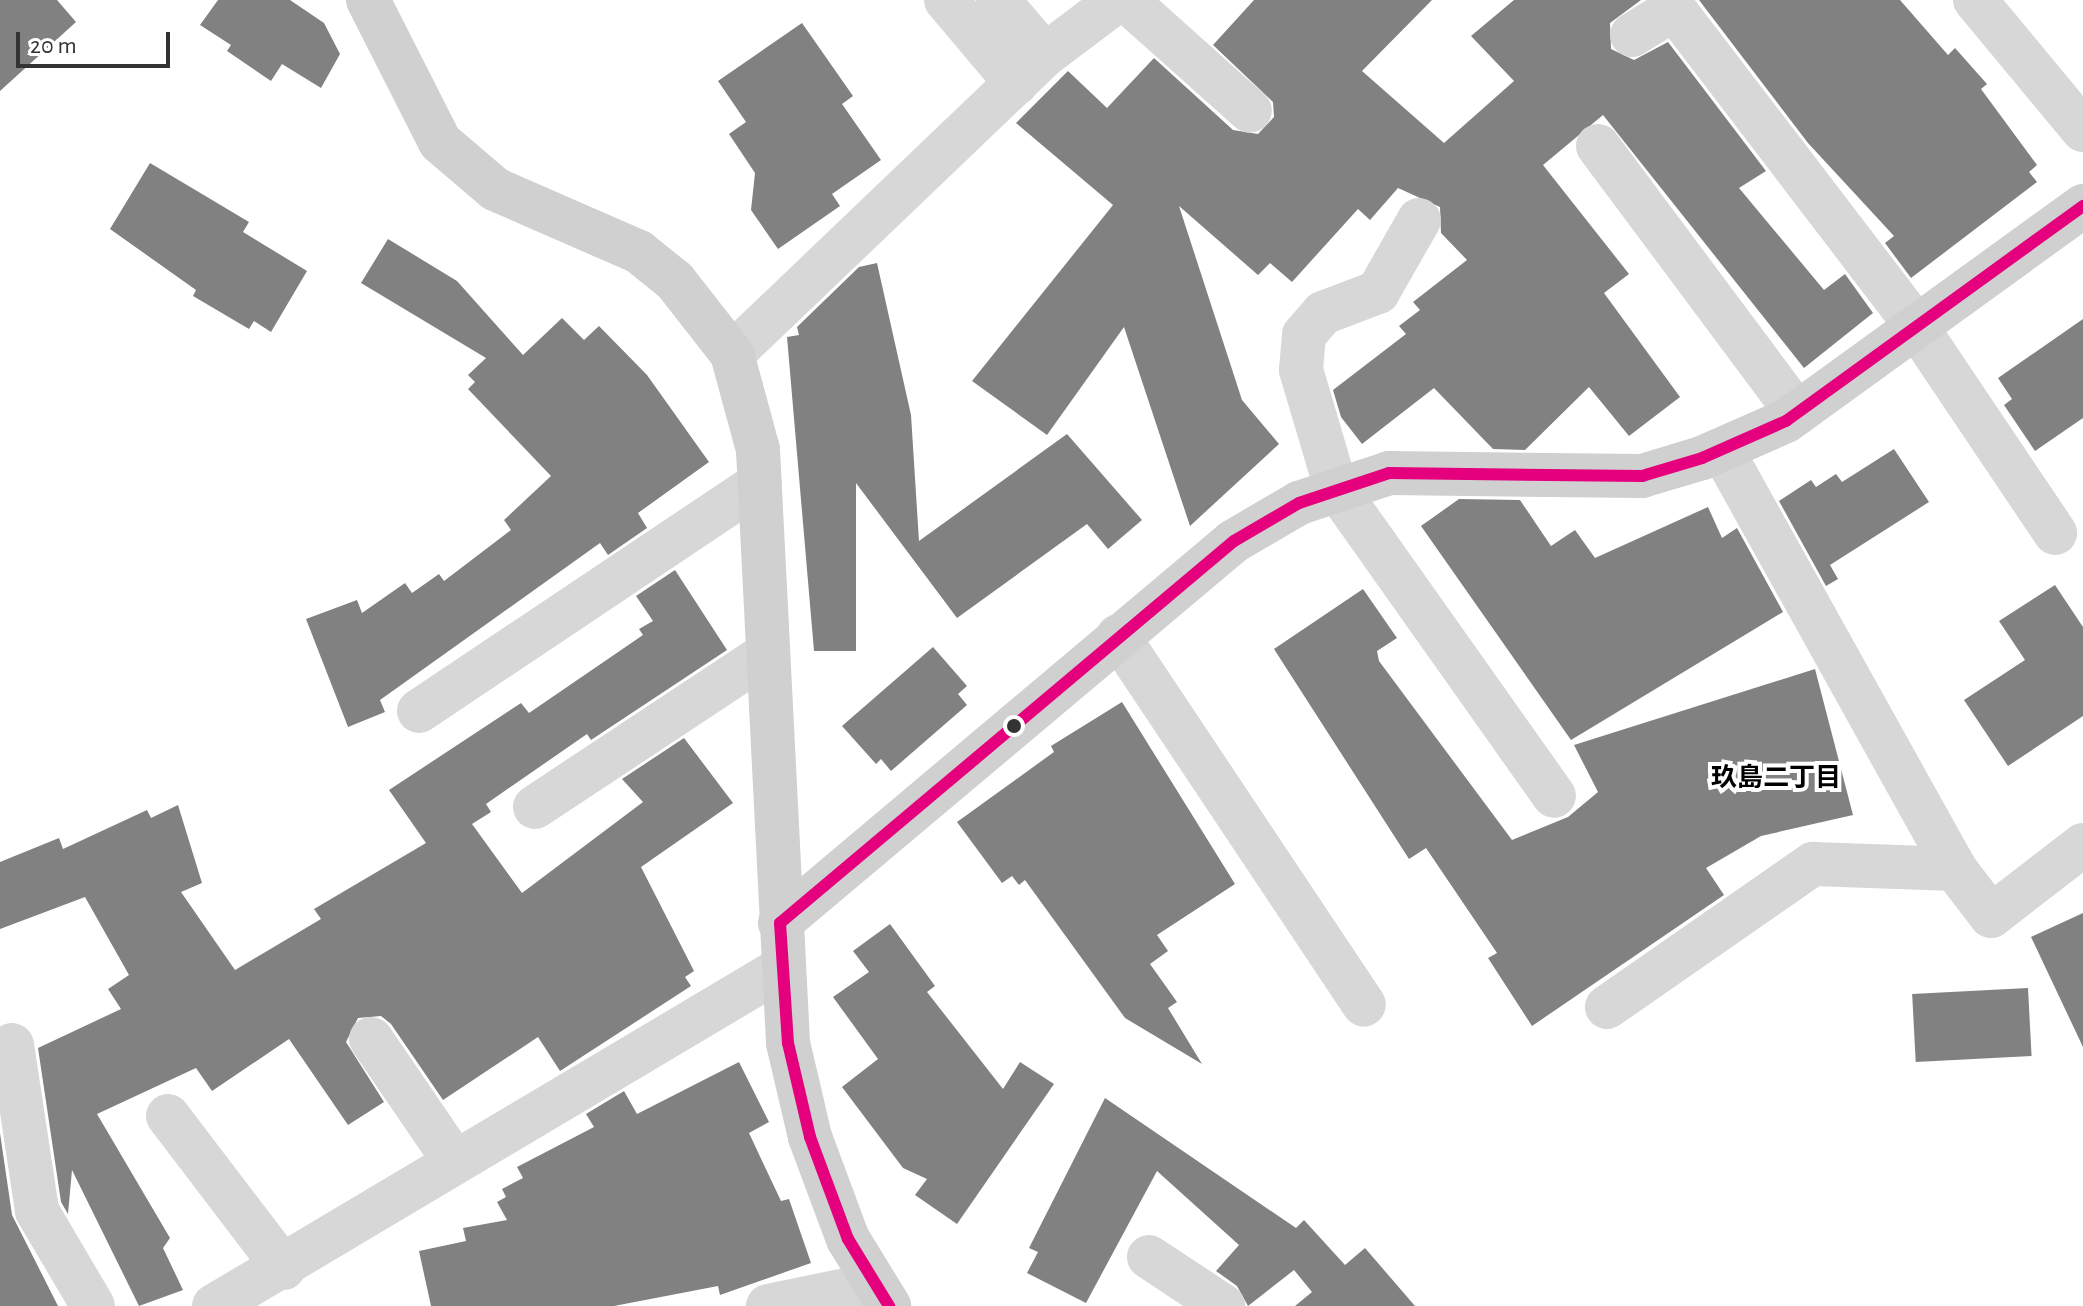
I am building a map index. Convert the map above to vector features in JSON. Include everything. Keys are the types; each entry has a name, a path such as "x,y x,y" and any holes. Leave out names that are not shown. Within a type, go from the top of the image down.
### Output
{"street":[{"path":"368,0 440,142 495,189 639,252 675,281 732,354 760,483 788,1043 810,1137 848,1239 882,1295 768,1306"},
{"path":"946,0 1030,69"},
{"path":"998,0 1030,69"},
{"path":"1975,0 2083,130"},
{"path":"732,354 1030,69 1108,4 1250,111"},
{"path":"1632,35 1674,9 1914,323 2055,533"},
{"path":"1598,146 1797,413"},
{"path":"780,923 1234,541 1336,488 1389,473 1642,476 1722,450 1797,413 1914,323 2083,206"},
{"path":"1419,220 1378,292 1323,313 1304,335 1301,370 1336,488 1554,796"},
{"path":"1722,450 1955,869 1991,916 2083,845"},
{"path":"419,711 760,483"},
{"path":"1118,636 1364,1005"},
{"path":"535,807 768,653"},
{"path":"1607,1007 1813,864 1955,869"},
{"path":"214,1306 284,1268 453,1159 784,967"},
{"path":"371,1039 453,1159"},
{"path":"12,1045 37,1211 93,1306"},
{"path":"168,1116 284,1268"},
{"path":"1149,1257 1223,1306"}],"building":[{"path":"0,0 57,0 76,22 0,91"},
{"path":"218,0 290,0 324,23 340,54 321,88 282,64 271,81 227,51 231,45 200,25"},
{"path":"1254,0 1432,0 1362,71 1444,143 1514,81 1471,36 1514,0 1641,0 1610,23 1611,49 1634,60 1668,42 1766,171 1739,188 1824,290 1845,274 1873,313 1804,368 1603,115 1543,165 1629,274 1604,293 1680,397 1629,436 1589,387 1525,450 1493,449 1434,388 1362,444 1341,417 1333,390 1406,334 1399,326 1420,310 1413,302 1467,260 1441,233 1440,207 1398,188 1370,220 1358,209 1292,282 1270,263 1258,275 1179,206 1242,400 1279,444 1190,526 1124,327 1047,435 972,381 1113,205 1016,123 1068,71 1107,108 1154,58 1233,130 1258,134 1274,117 1273,102 1213,45"},
{"path":"1699,0 1900,0 1948,55 1955,48 1987,84 1981,89 2037,165 2029,172 2037,182 1911,278 1885,243 1894,236 1808,143"},
{"path":"802,23 853,96 842,104 881,160 832,194 840,206 778,249 751,210 755,173 729,134 746,122 718,81"},
{"path":"150,163 249,222 243,232 307,271 271,332 254,321 249,329 193,296 196,290 110,229"},
{"path":"388,239 457,281 523,355 562,318 584,340 599,326 647,375 709,462 638,513 647,528 608,555 600,543 380,700 385,712 348,727 306,619 357,600 362,613 405,583 412,593 439,574 444,581 511,530 504,520 551,476 468,389 475,382 468,375 486,358 361,283"},
{"path":"877,263 911,415 919,541 1067,434 1142,520 1108,549 1087,524 957,618 856,483 856,651 814,651 787,337 799,335 797,327 859,267"},
{"path":"2083,319 2083,418 2035,451 2004,405 2012,399 1998,378"},
{"path":"1894,449 1929,502 1830,565 1838,579 1826,586 1779,501 1811,480 1816,487 1836,474 1842,482"},
{"path":"1459,499 1520,500 1551,546 1575,530 1595,558 1708,507 1722,538 1737,528 1783,612 1571,740 1421,526"},
{"path":"675,570 727,650 591,740 587,734 486,804 491,812 472,824 522,893 643,802 622,779 684,738 733,803 641,867 694,971 685,977 691,986 560,1071 538,1037 443,1100 391,1024 381,1016 358,1018 346,1042 384,1102 348,1125 289,1039 212,1091 196,1068 97,1114 170,1238 163,1248 183,1290 139,1306 72,1170 68,1214 61,1202 38,1048 121,1009 108,989 129,975 85,897 0,929 0,862 59,838 63,849 147,810 151,818 178,805 202,883 181,892 235,970 321,919 314,909 426,843 389,790 521,703 529,713 643,635 639,629 653,621 636,596"},
{"path":"2055,585 2083,627 2083,716 2008,766 1964,700 2025,660 1999,621"},
{"path":"1363,589 1397,638 1377,651 1379,661 1512,840 1568,817 1598,792 1574,745 1815,669 1853,815 1761,836 1706,868 1724,895 1532,1026 1488,958 1497,953 1426,848 1409,859 1274,649"},
{"path":"933,647 967,686 958,694 967,705 891,771 881,759 876,764 842,726"},
{"path":"1122,702 1235,884 1157,935 1168,951 1150,964 1177,1002 1168,1008 1202,1064 1125,1018 1025,880 1019,885 1012,876 1002,883 957,822 1054,752 1051,746"},
{"path":"2083,913 2083,1047 2031,937"},
{"path":"890,924 935,986 927,992 1003,1089 1020,1062 1054,1084 957,1224 915,1195 927,1179 903,1168 842,1087 878,1059 833,997 869,972 853,951"},
{"path":"2028,988 2032,1056 1916,1062 1912,994"},
{"path":"739,1062 769,1122 749,1133 781,1201 789,1199 811,1263 720,1295 718,1286 614,1306 431,1306 419,1251 466,1241 463,1228 507,1220 497,1202 506,1197 502,1189 523,1178 517,1167 594,1127 586,1114 624,1091 637,1114"},
{"path":"1105,1098 1296,1228 1304,1220 1345,1265 1365,1248 1415,1306 1295,1306 1312,1292 1294,1270 1248,1306 1237,1286 1216,1271 1239,1245 1157,1171 1086,1303 1027,1273 1038,1252 1029,1248"},
{"path":"0,1133 12,1215 58,1306 0,1306"}],"transit line":[{"path":"780,923 1234,541 1299,503 1389,473 1642,476 1702,458 1786,421 2083,206"},
{"path":"780,923 788,1043 810,1137 848,1239 889,1306"}],"district":[{"name":"玖島二丁目","path":"1776,779"}]}
